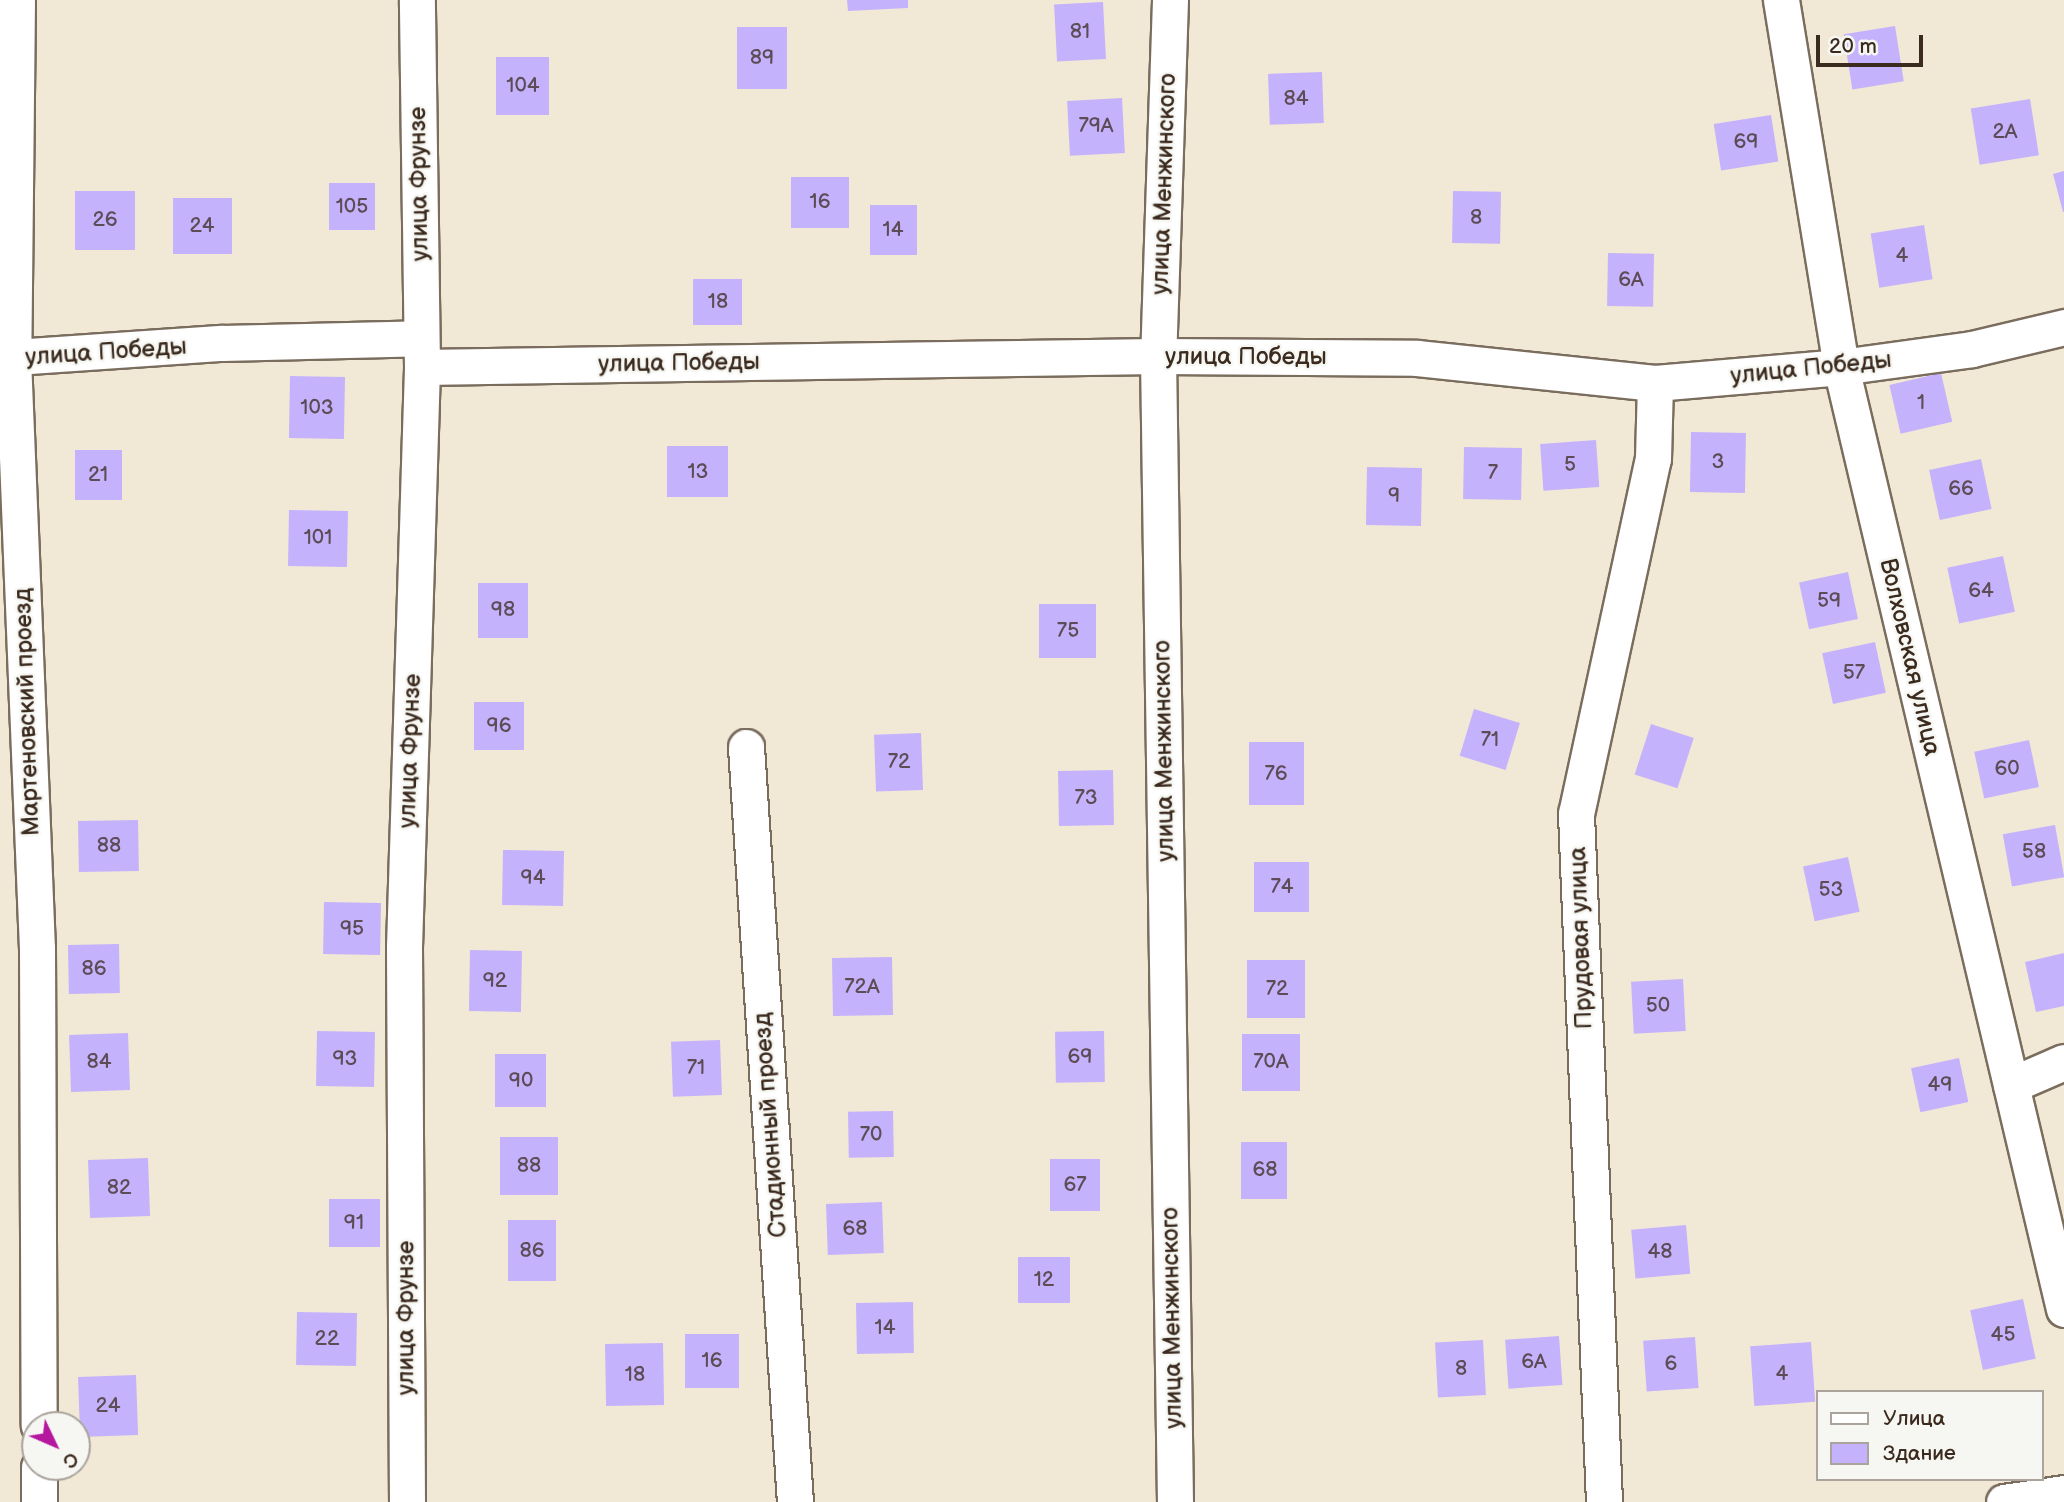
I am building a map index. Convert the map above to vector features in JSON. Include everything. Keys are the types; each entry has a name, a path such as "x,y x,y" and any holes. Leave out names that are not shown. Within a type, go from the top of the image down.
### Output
{"street":[{"name":"Мартеновский проезд","path":"17,0 7,358 37,948 39,1411"},
{"name":"улица Фрунзе","path":"407,1502 404,947 421,352 417,0"},
{"name":"улица Менжинского","path":"1170,0 1157,356 1184,1501"},
{"name":"Волховская улица","path":"1781,0 1841,368 2064,1309"},
{"name":"улица Победы","path":"7,358 222,343 421,352 1416,358 1655,383 1841,368 1972,349 2064,327"},
{"name":"Прудовая улица","path":"1604,1502 1576,814 1653,459 1655,383"},
{"name":"Стадионный проезд","path":"746,747 794,1502"},
{"path":"2011,1085 2064,1062"},
{"path":"39,1481 39,1502"},
{"path":"2004,1502 2064,1493"}],"building":[{"path":"847,0 908,0 908,8 848,11"},
{"path":"1103,2 1106,59 1057,61 1054,5"},
{"path":"1895,26 1904,81 1852,89 1844,34"},
{"path":"737,27 787,27 787,89 737,89"},
{"path":"496,57 549,57 549,115 496,115"},
{"path":"1322,72 1324,123 1270,125 1268,74"},
{"path":"1122,98 1125,153 1070,156 1067,101"},
{"path":"2030,99 2039,155 1980,165 1971,108"},
{"path":"1771,115 1778,161 1721,170 1714,124"},
{"path":"2064,171 2064,212 2063,212 2053,174"},
{"path":"791,177 849,177 849,228 791,228"},
{"path":"329,183 375,183 375,230 329,230"},
{"path":"75,191 135,191 135,250 75,250"},
{"path":"1453,191 1501,192 1500,244 1452,243"},
{"path":"173,198 232,198 232,254 173,254"},
{"path":"870,205 917,205 917,255 870,255"},
{"path":"1924,225 1933,279 1879,288 1871,233"},
{"path":"1608,253 1654,254 1653,307 1607,306"},
{"path":"693,279 742,279 742,325 693,325"},
{"path":"1941,373 1952,422 1901,434 1889,385"},
{"path":"290,376 345,377 344,439 289,438"},
{"path":"1691,432 1746,433 1745,493 1690,492"},
{"path":"1596,440 1599,487 1543,491 1540,444"},
{"path":"667,446 728,446 728,497 667,497"},
{"path":"1464,447 1522,448 1521,500 1463,499"},
{"path":"75,450 122,450 122,500 75,500"},
{"path":"1981,459 1992,509 1940,520 1929,470"},
{"path":"1367,467 1422,468 1421,526 1366,525"},
{"path":"289,510 348,511 347,567 288,566"},
{"path":"2003,556 2015,612 1959,624 1947,568"},
{"path":"1848,572 1858,619 1809,629 1799,582"},
{"path":"478,583 528,583 528,638 478,638"},
{"path":"1039,604 1096,604 1096,658 1039,658"},
{"path":"1875,642 1886,693 1833,704 1822,653"},
{"path":"474,702 524,702 524,750 474,750"},
{"path":"1474,709 1520,723 1506,770 1460,756"},
{"path":"1651,724 1694,738 1677,788 1635,774"},
{"path":"921,733 923,790 876,792 874,735"},
{"path":"2029,740 2039,787 1984,799 1974,752"},
{"path":"1249,742 1304,742 1304,805 1249,805"},
{"path":"1113,770 1114,825 1059,826 1058,771"},
{"path":"138,820 139,871 79,872 78,821"},
{"path":"2055,825 2064,877 2012,886 2003,834"},
{"path":"503,850 564,851 563,906 502,905"},
{"path":"1848,857 1860,912 1815,921 1803,867"},
{"path":"1254,862 1309,862 1309,912 1254,912"},
{"path":"324,902 381,903 380,955 323,954"},
{"path":"119,944 120,993 69,994 68,945"},
{"path":"470,950 522,951 521,1012 469,1011"},
{"path":"2064,953 2064,1006 2036,1012 2025,962"},
{"path":"892,957 893,1015 833,1016 832,958"},
{"path":"1247,960 1305,960 1305,1018 1247,1018"},
{"path":"1683,979 1686,1031 1634,1034 1631,982"},
{"path":"317,1031 375,1032 374,1087 316,1086"},
{"path":"1104,1031 1105,1082 1056,1083 1055,1032"},
{"path":"128,1033 130,1090 71,1092 69,1035"},
{"path":"1242,1034 1300,1034 1300,1091 1242,1091"},
{"path":"720,1040 722,1095 673,1097 671,1042"},
{"path":"495,1054 546,1054 546,1107 495,1107"},
{"path":"1959,1058 1968,1102 1920,1112 1911,1068"},
{"path":"893,1111 894,1157 849,1158 848,1112"},
{"path":"500,1137 558,1137 558,1195 500,1195"},
{"path":"1241,1142 1287,1142 1287,1199 1241,1199"},
{"path":"148,1158 150,1216 90,1218 88,1160"},
{"path":"1050,1159 1100,1159 1100,1211 1050,1211"},
{"path":"329,1199 380,1199 380,1247 329,1247"},
{"path":"882,1202 884,1253 828,1255 826,1204"},
{"path":"508,1220 556,1220 556,1281 508,1281"},
{"path":"1686,1225 1690,1274 1635,1279 1631,1230"},
{"path":"1018,1257 1070,1257 1070,1303 1018,1303"},
{"path":"2023,1299 2036,1359 1983,1370 1970,1310"},
{"path":"913,1302 914,1353 857,1354 856,1303"},
{"path":"297,1312 357,1313 356,1366 296,1365"},
{"path":"685,1334 739,1334 739,1388 685,1388"},
{"path":"1559,1336 1562,1385 1509,1389 1505,1340"},
{"path":"1695,1337 1699,1388 1647,1392 1643,1341"},
{"path":"1483,1340 1486,1395 1438,1397 1435,1343"},
{"path":"1811,1342 1815,1402 1754,1406 1750,1346"},
{"path":"663,1343 664,1405 606,1406 605,1344"},
{"path":"136,1375 138,1435 91,1437 91,1411 79,1411 78,1377"}]}
